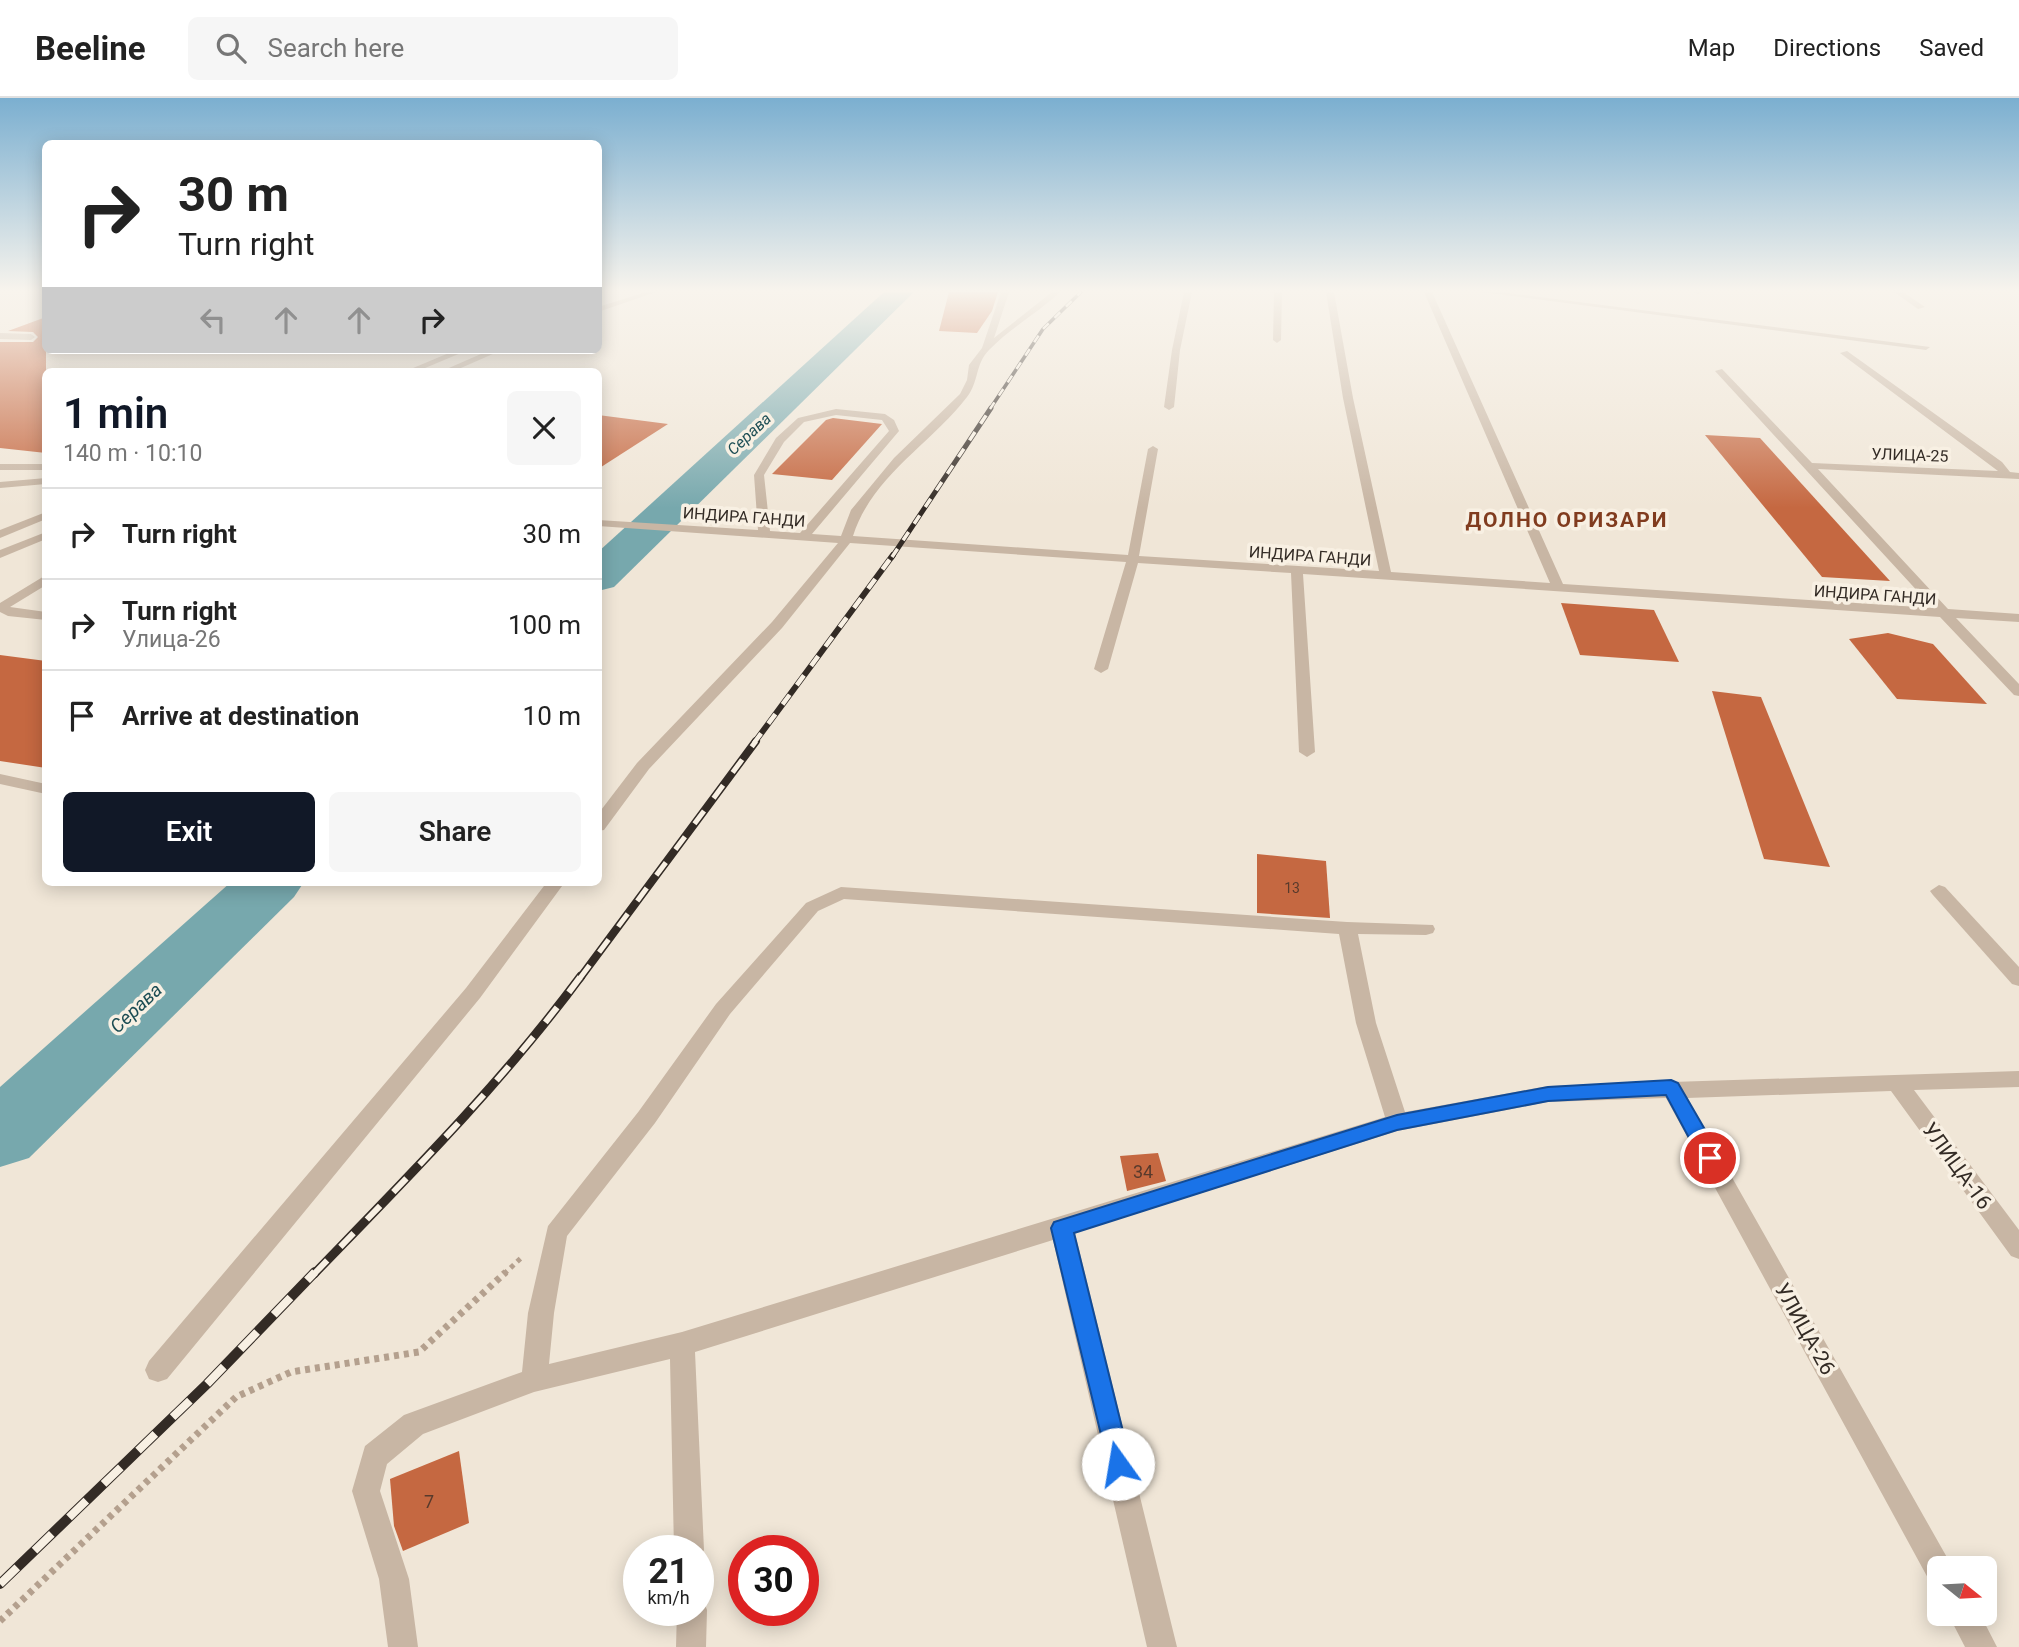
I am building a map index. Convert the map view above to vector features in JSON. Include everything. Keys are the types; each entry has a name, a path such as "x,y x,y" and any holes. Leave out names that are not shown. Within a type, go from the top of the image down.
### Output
{"street":[{"path":"602,821 643,766 777,625 846,540 855,512 898,460 964,395 972,380 974,364"},
{"path":"1169,407 1174,364"},
{"path":"1342,364 1386,577"},
{"path":"1460,364 1559,588"},
{"path":"1860,364 2013,475"},
{"path":"1719,371 1812,466 1945,615 2019,692"},
{"path":"764,534 759,475 780,440 801,420 836,412 885,417 891,422 894,431 803,537"},
{"path":"1101,669 1133,558 1153,449"},
{"path":"28,468 42,463"},
{"name":"УЛИЦА-25","path":"1812,466 2013,475"},
{"path":"0,467 42,467"},
{"path":"0,485 42,481"},
{"path":"0,491 42,494"},
{"path":"0,534 42,517"},
{"name":"ИНДИРА ГАНДИ","path":"602,523 2019,618"},
{"path":"0,554 42,537"},
{"path":"0,559 42,543"},
{"path":"1297,571 1307,752"},
{"path":"42,582 2,607 8,612 42,615"},
{"path":"0,779 42,788"},
{"path":"158,1370 473,993 553,886"},
{"path":"1939,891 2019,979"},
{"path":"534,1380 541,1313 556,1233 647,1117 723,1009 812,907 841,893 1347,928 1426,929"},
{"path":"1347,928 1366,1023 1397,1122"},
{"path":"403,1647 394,1579 366,1491 375,1456 414,1424 534,1380 682,1344 1397,1122 1548,1094 2019,1079"},
{"name":"УЛИЦА-16","path":"1896,1083 2019,1249"},
{"name":"УЛИЦА-26","path":"1671,1088 1931,1556"},
{"path":"1062,1228 1162,1647"},
{"path":"682,1344 688,1535"},
{"path":"691,1647 692,1626"},
{"path":"1970,1626 1982,1647"}],"path":[{"path":"0,1621 236,1397 291,1372 419,1352 504,1271 556,1233"}],"building":[{"path":"0,364 46,364 46,368 42,368 42,453 0,448"},
{"path":"602,416 668,424 602,466"},
{"path":"833,418 882,424 832,480 772,474 826,420"},
{"path":"1705,435 1760,438 1890,581 1822,577"},
{"path":"1561,603 1654,610 1679,662 1580,655"},
{"path":"1888,633 1933,644 1987,704 1897,699 1849,639"},
{"path":"0,655 42,660 42,767 0,761"},
{"path":"1712,691 1761,697 1830,867 1764,859"},
{"path":"1257,854 1326,861 1330,918 1257,913"},
{"path":"1158,1153 1166,1181 1127,1191 1120,1156"},
{"path":"459,1451 469,1523 403,1551 394,1526 390,1479"}],"waterway":[{"name":"Серава","path":"602,573 823,364"},
{"name":"Серава","path":"0,1135 267,886"}],"railway":[{"path":"990,409 1020,364"},
{"path":"892,557 991,408"},
{"path":"754,743 893,555"},
{"path":"580,978 756,741"},
{"path":"314,1274 486,1092 551,1016 581,976"},
{"path":"0,1584 207,1384 315,1272"}],"district":[{"name":"ДОЛНО ОРИЗАРИ","path":"1567,520"}],"route":[{"path":"1118,1464 1062,1228 1397,1122 1548,1094 1671,1088 1710,1158"}]}
